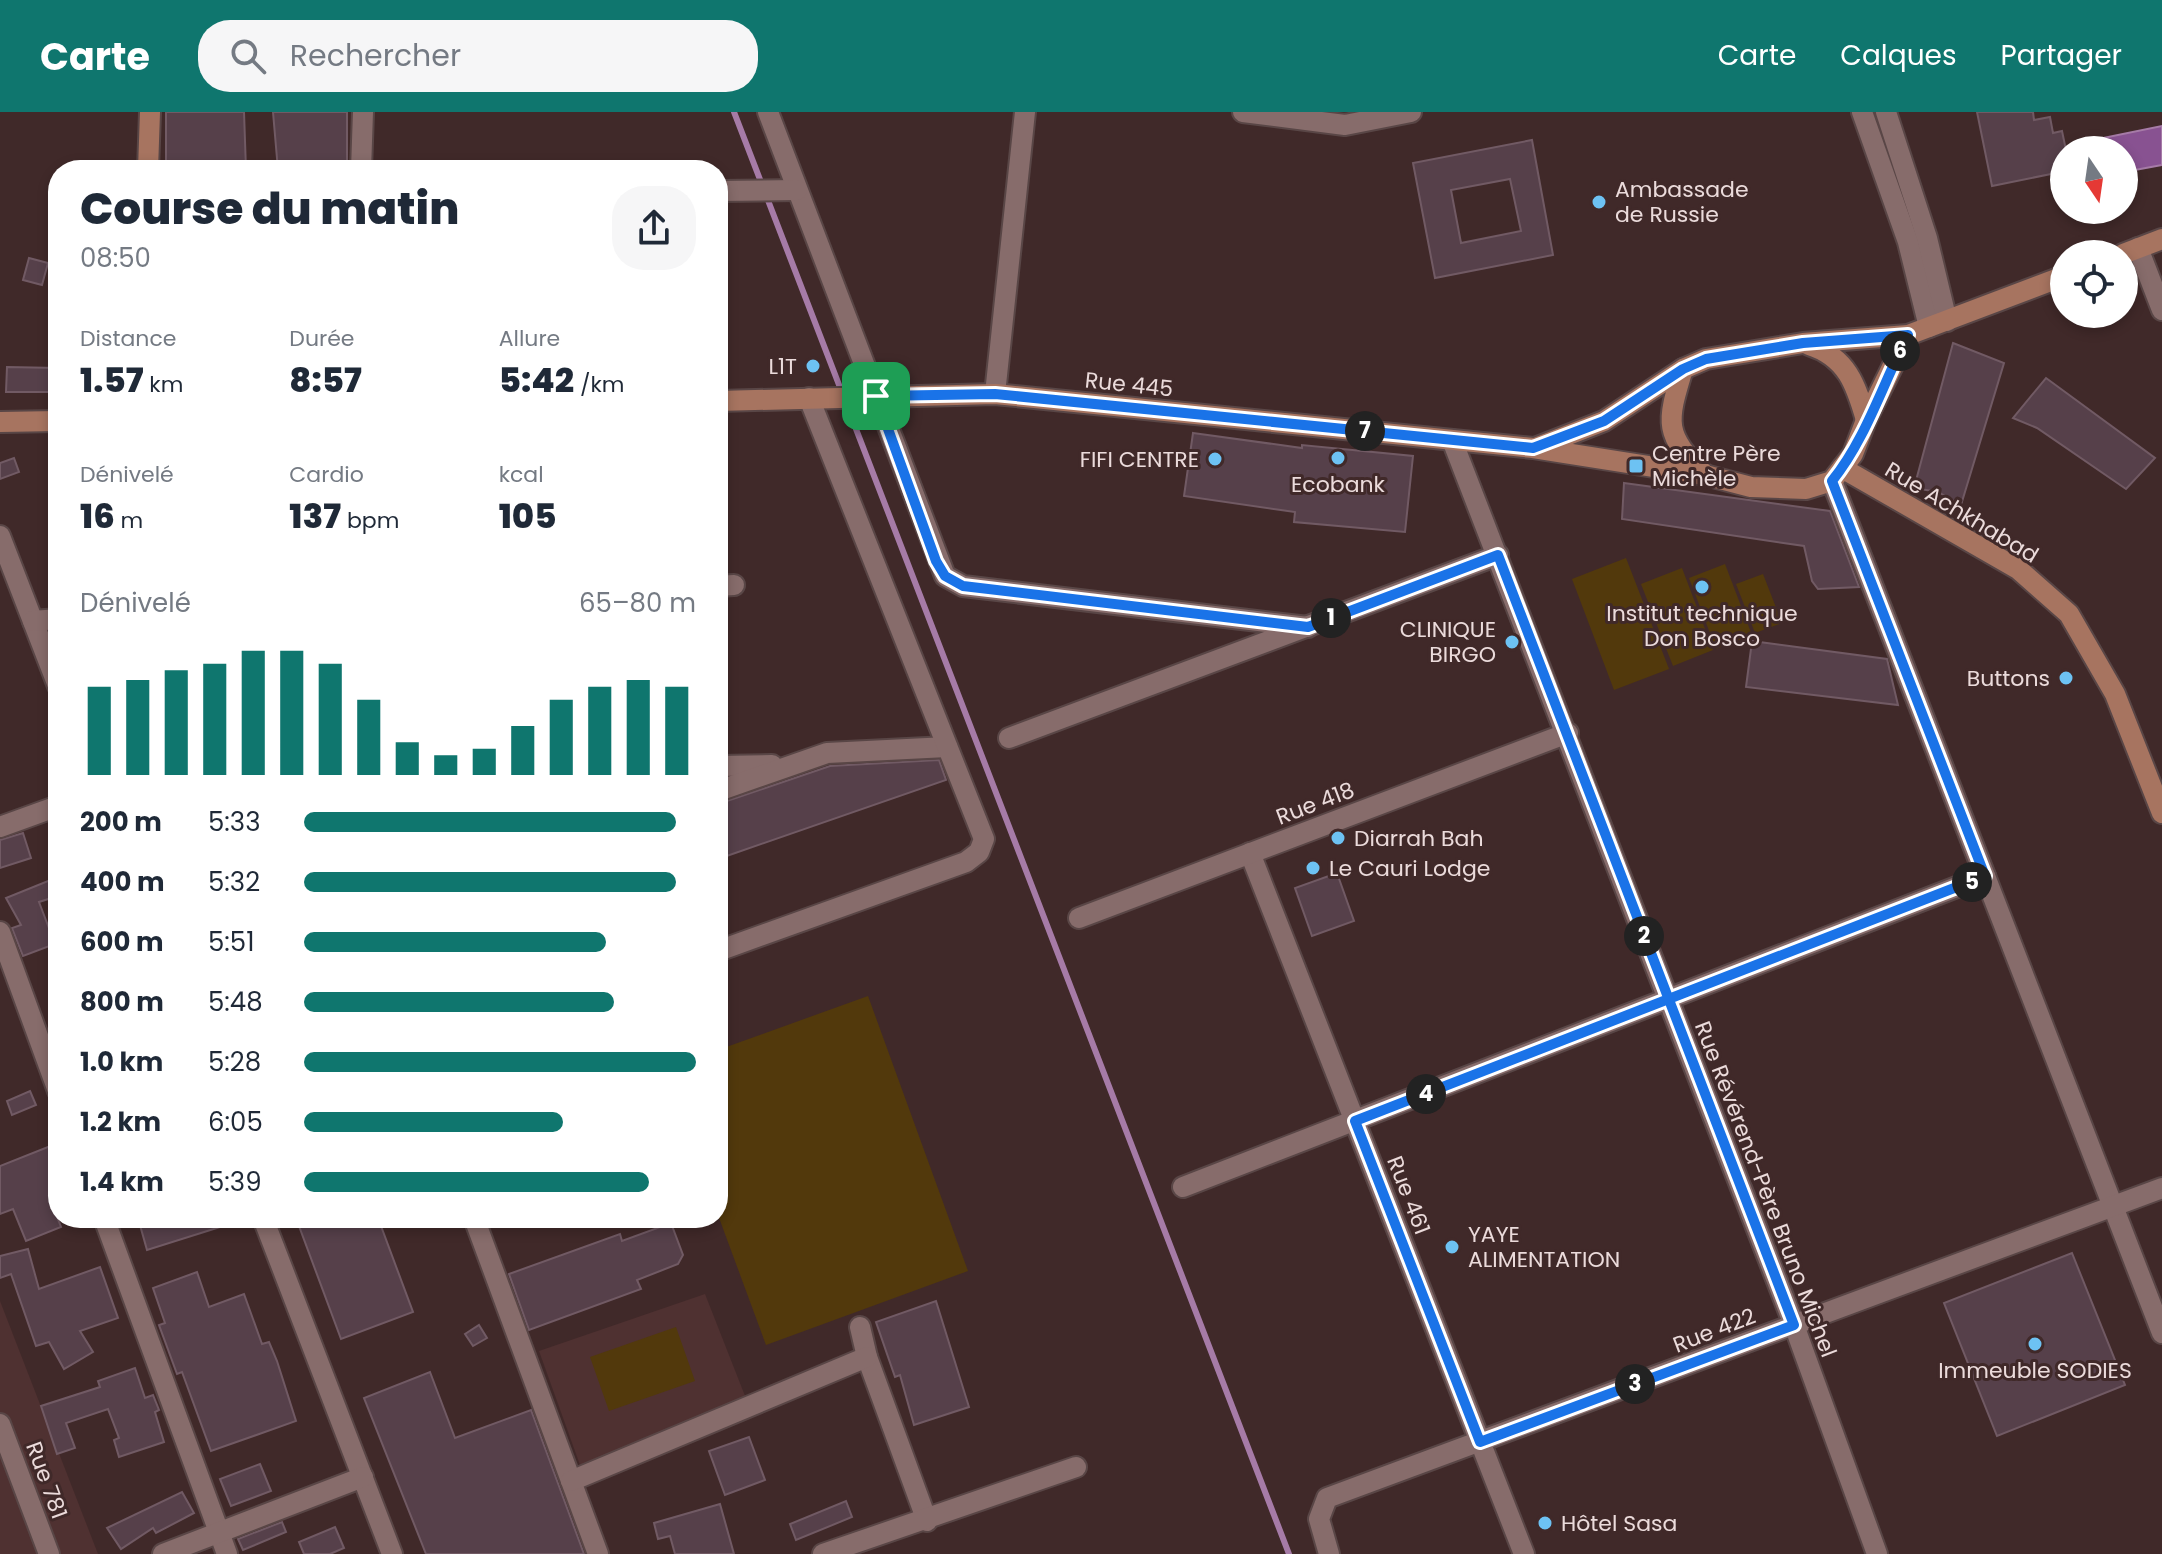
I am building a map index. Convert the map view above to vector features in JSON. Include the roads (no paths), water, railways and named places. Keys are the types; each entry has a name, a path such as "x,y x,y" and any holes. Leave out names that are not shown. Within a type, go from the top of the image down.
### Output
{"street":[{"path":"148,160 150,112"},
{"path":"361,160 363,112"},
{"path":"768,112 866,396 945,576 963,586 1308,627"},
{"path":"995,394 1025,112"},
{"path":"1243,112 1343,119 1411,112"},
{"path":"1862,112 1938,324"},
{"path":"1886,112 1927,238 1938,324"},
{"path":"728,191 797,190"},
{"path":"2138,248 2162,239"},
{"path":"2138,266 2162,310"},
{"path":"1533,448 1604,421 1683,369 1706,359 1803,343 1908,335 2050,281"},
{"path":"1683,369 1670,422 1678,448 1705,475 1751,487 1806,489 1837,475 1853,454 1866,420 1908,335"},
{"path":"1803,343 1823,349 1848,369 1866,420"},
{"name":"Rue 445","path":"728,401 995,394 1533,448 1705,475"},
{"path":"728,947 966,862 979,852 984,839 814,398"},
{"path":"0,422 48,421"},
{"name":"Rue Révérend-Père Bruno Michel","path":"1452,440 1568,733 1794,1325 1877,1554"},
{"path":"1837,475 1985,876 2162,1333"},
{"name":"Rue Achkhabad","path":"1837,475 2018,569 2069,614 2115,694 2162,813"},
{"path":"0,536 48,660"},
{"path":"1009,738 1498,555"},
{"path":"33,621 48,620"},
{"name":"Rue 418","path":"1079,918 1568,733"},
{"path":"728,787 827,753 947,747"},
{"path":"728,766 792,765"},
{"path":"0,827 48,810"},
{"name":"Rue 461","path":"1250,853 1524,1554"},
{"path":"1183,1187 1985,876"},
{"path":"0,932 48,1064"},
{"name":"Rue 422","path":"1329,1554 1319,1519 1327,1498 2162,1188"},
{"path":"108,1228 227,1554"},
{"path":"267,1228 392,1554"},
{"path":"478,1228 598,1554"},
{"path":"860,1327 867,1357 927,1521"},
{"path":"571,1481 867,1357"},
{"name":"Rue 781","path":"0,1424 8,1467 49,1554"},
{"path":"823,1554 927,1521 1076,1467"},
{"path":"163,1554 363,1477"}],"waterway":[{"path":"734,112 1289,1554"}],"place":[{"name":"Ambassade de Russie","path":"1599,202"},
{"name":"L1T","path":"813,366"},
{"name":"Ecobank","path":"1338,458"},
{"name":"FIFI CENTRE","path":"1215,459"},
{"name":"Centre Père Michèle","path":"1636,466"},
{"name":"Institut technique Don Bosco","path":"1702,587"},
{"name":"CLINIQUE BIRGO","path":"1512,642"},
{"name":"Buttons","path":"2066,678"},
{"name":"Diarrah Bah","path":"1338,838"},
{"name":"Le Cauri Lodge","path":"1313,868"},
{"name":"YAYE ALIMENTATION","path":"1452,1247"},
{"name":"Immeuble SODIES","path":"2035,1344"},
{"name":"Hôtel Sasa","path":"1545,1523"}]}
